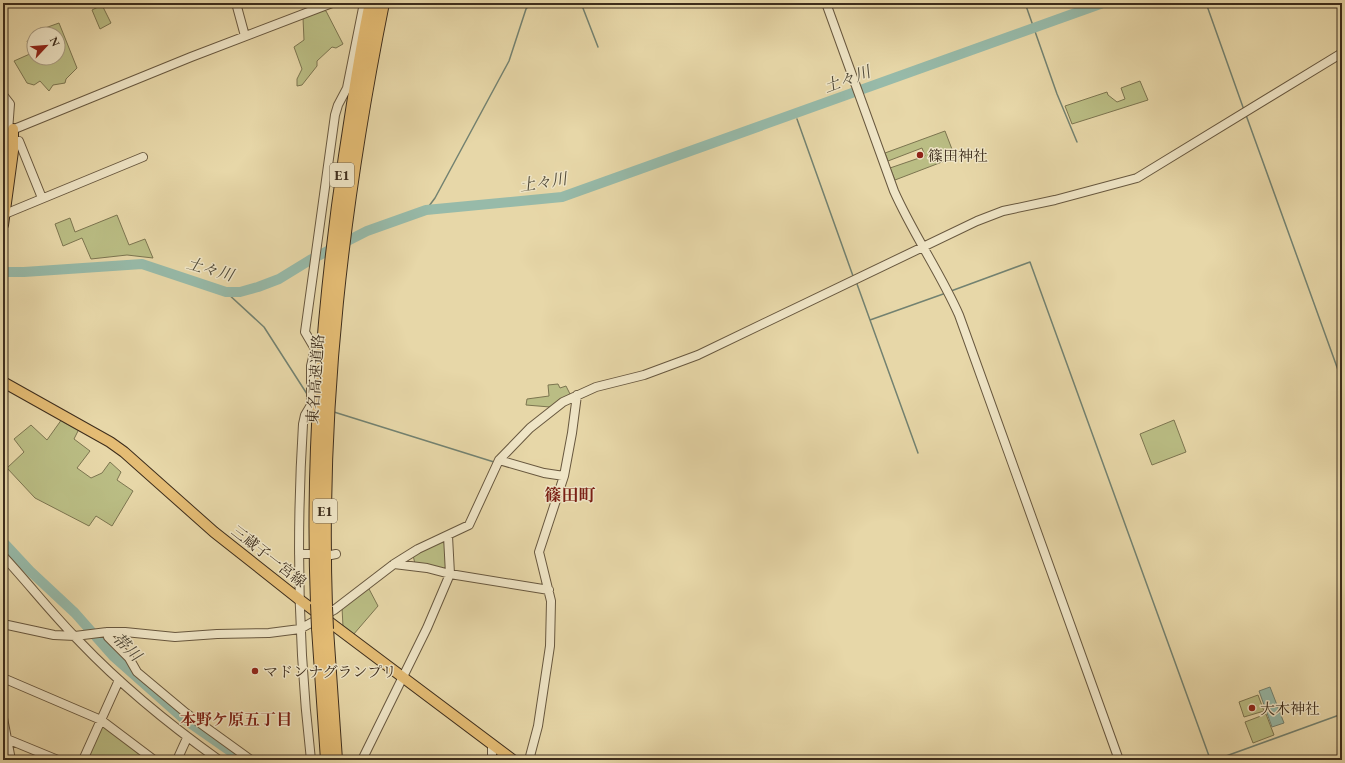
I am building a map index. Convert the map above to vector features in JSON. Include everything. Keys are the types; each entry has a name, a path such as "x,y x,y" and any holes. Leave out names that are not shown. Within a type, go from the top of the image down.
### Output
{"highway":[{"name":"東名高速道路","path":"327,760 322,609 325,534 323,415 337,246 358,108 371,3"},
{"name":"東名高速道路","path":"358,108 383,3"},
{"name":"東名高速道路","path":"323,629 336,760"}],"main road":[{"path":"3,171 8,131"},
{"path":"3,225 13,151 8,131"},
{"name":"三蔵子一宮線","path":"3,382 110,442 214,532 300,600 322,609 403,678 513,760"}],"street":[{"path":"236,3 245,36"},
{"path":"3,95 9,101 10,116 8,131 245,36 332,3"},
{"path":"311,760 303,689 299,554 303,424 305,415 311,405 311,366 315,349 305,332 335,115 338,105 347,88 364,3"},
{"path":"826,3 894,191 946,286 959,315 1119,760"},
{"path":"3,624 54,635 78,636 125,632 168,637 229,633 268,633 300,628 322,609 334,610 394,564 418,549 463,529 473,520 499,460 530,428 552,409 577,395 596,387 671,366 698,355 977,221 1003,211 1055,200 1137,178 1342,53"},
{"path":"19,141 42,198"},
{"path":"5,214 143,157"},
{"path":"529,760 538,726 550,646 551,601 539,552 564,476 577,395"},
{"path":"499,460 544,473 564,476"},
{"path":"362,760 427,628 450,574 448,536"},
{"path":"299,554 309,554"},
{"path":"3,556 118,680 187,738 219,760"},
{"path":"394,564 427,568 450,574 549,590"},
{"path":"103,633 129,658 137,672 186,713 251,760"},
{"path":"3,678 101,720 154,760"},
{"path":"83,760 118,680"},
{"path":"3,718 11,760"},
{"path":"177,760 187,738"},
{"path":"7,739 58,760"},
{"path":"492,744 492,760"}],"green space":[{"path":"102,5 111,23 100,29 92,10"},
{"path":"323,10 326,11 343,44 336,48 332,47 317,61 317,66 302,85 297,86 297,79 302,69 294,47 304,40 303,18"},
{"path":"59,23 60,26 51,26"},
{"path":"66,40 77,68 66,79 65,83 53,85 49,91 40,81 34,85 27,83 14,61 26,56 26,66 66,66"},
{"path":"1140,81 1148,100 1072,124 1065,106 1107,92 1108,95 1117,102 1125,99 1121,88"},
{"name":"篠田神社","path":"945,131 955,157 895,180 890,168 925,156 922,148 888,161 885,153"},
{"path":"117,215 129,245 145,239 153,258 127,255 91,259 82,238 63,246 55,224 70,218 75,232"},
{"path":"558,384 560,388 566,386 571,396 550,407 526,405 527,399 549,396 548,385"},
{"path":"62,419 79,429 74,439 90,451 77,468 91,478 102,473 110,462 121,472 117,480 133,491 112,526 96,516 89,526 35,498 7,468 24,452 14,439 31,425 47,440"},
{"path":"1174,420 1186,452 1152,465 1140,434"},
{"path":"444,540 447,568 445,570 415,564 413,555"},
{"path":"368,587 378,606 353,635 343,627 342,607"},
{"name":"大木神社","path":"1258,695 1264,711 1244,717 1239,702"},
{"path":"1266,714 1274,735 1253,743 1245,722"},
{"path":"104,726 148,760 87,760 102,727"}],"shaded area":[{"path":"1270,687 1284,723 1272,727 1259,691"}],"waterway":[{"path":"426,210 435,198 509,61 526,9 531,3"},
{"path":"581,3 598,47"},
{"path":"1025,3 1057,94 1077,142"},
{"name":"土々川","path":"3,272 24,272 142,264 226,292 240,292 279,279 310,260 367,231 426,210 562,197 1103,3"},
{"path":"1206,3 1244,110"},
{"path":"1246,115 1342,381"},
{"path":"797,119 853,276"},
{"path":"951,291 1030,262 1209,756"},
{"path":"857,284 918,453"},
{"path":"226,292 264,327 307,394"},
{"path":"870,320 946,293"},
{"path":"334,412 494,462"},
{"name":"帯川","path":"3,542 30,571 75,613 113,656 184,719 243,760"},
{"path":"1215,760 1342,714"}],"place":[{"name":"篠田神社","path":"920,155"},
{"name":"マドンナグランプリ","path":"255,671"},
{"name":"大木神社","path":"1252,708"}],"district":[{"name":"篠田町","path":"570,495"},
{"name":"本野ケ原五丁目","path":"236,719"}]}
